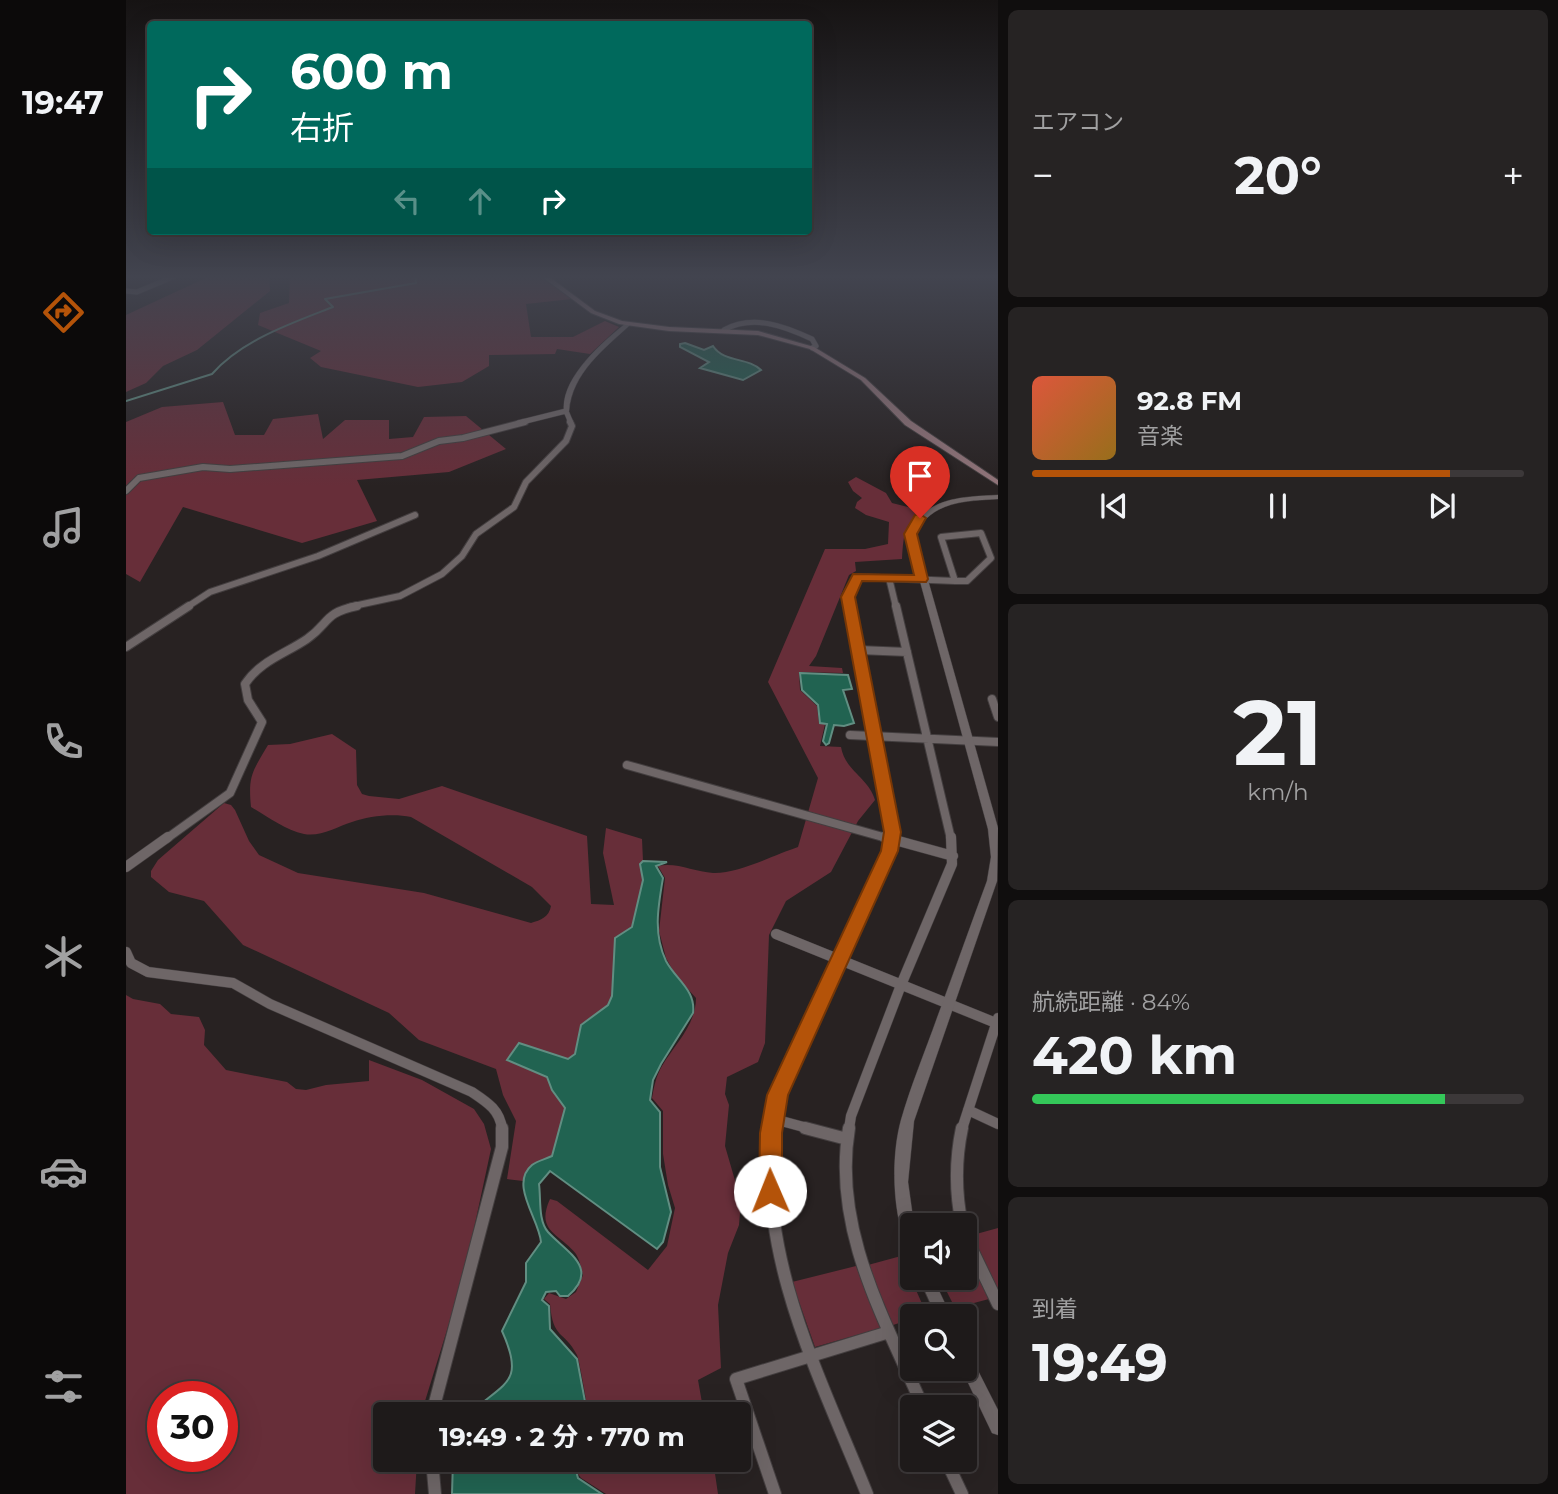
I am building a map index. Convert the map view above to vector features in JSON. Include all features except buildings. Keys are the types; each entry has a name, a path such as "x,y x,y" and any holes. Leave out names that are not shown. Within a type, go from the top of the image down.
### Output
{"main road":[{"path":"805,346 863,379 908,423 998,483"}],"street":[{"path":"126,867 230,793 262,722 248,700 245,684 255,669 310,637 327,617 341,609 400,596 442,574 462,556 476,534 514,507 526,482 566,441 572,426 565,402 570,390 602,346"},
{"path":"812,348 816,346"},
{"path":"126,492 139,478 203,467 230,469 402,456 439,441 463,438 566,411"},
{"path":"904,1213 901,1160 907,1121 992,881 996,857 993,829 911,534 920,518 947,503 998,496"},
{"path":"126,647 210,592 318,556 415,515"},
{"path":"867,1494 795,1310 783,1269 772,1213 769,1169 774,1119 782,1083 890,851 892,818 848,597 858,577 955,581 967,581 991,558 981,533 941,537 955,581"},
{"path":"889,578 953,845 953,856 948,875 901,985 851,1116 845,1181 849,1216 861,1265 918,1395"},
{"path":"859,650 907,652"},
{"path":"992,699 998,717"},
{"path":"850,735 998,742"},
{"path":"627,765 891,841 953,856"},
{"path":"776,934 997,1021 957,1149 955,1176 960,1213"},
{"path":"126,952 131,963 148,972 233,983 270,1004 472,1092 493,1106 502,1118 502,1147 435,1402"},
{"path":"968,1110 998,1124"},
{"path":"774,1119 848,1139"},
{"path":"977,1260 998,1304"},
{"path":"775,1494 736,1379 889,1332"},
{"path":"975,1381 998,1427"},
{"path":"433,1472 435,1494"},
{"path":"952,1472 962,1494"}],"shaded area":[{"path":"126,346 202,346 163,366 146,383 126,392"},
{"path":"308,346 599,346 590,354 557,349 555,354 489,355 489,366 462,382 418,387 321,367 310,358 321,351"},
{"path":"692,346 704,350 713,346 723,355 750,363 761,370 743,380 700,368 709,362 680,347"},
{"path":"223,402 235,435 264,435 273,419 318,414 323,439 345,420 389,420 389,439 413,437 424,417 466,416 506,449 449,472 357,480 377,521 302,543 183,507 140,582 126,574 126,422 162,407"},
{"path":"856,477 886,493 892,503 916,509 931,502 934,504 917,515 908,526 902,559 855,562 856,571 849,575 816,656 809,666 842,668 843,673 799,672 800,690 817,706 819,723 825,724 820,746 841,747 847,762 868,786 875,800 858,821 831,872 786,901 769,935 765,1043 758,1062 727,1077 725,1094 729,1105 725,1146 741,1201 739,1225 728,1253 718,1305 721,1368 698,1380 702,1402 586,1402 577,1355 556,1329 550,1304 544,1299 549,1293 566,1299 576,1292 583,1275 576,1254 547,1225 546,1210 550,1199 557,1201 648,1270 667,1246 675,1208 663,1154 663,1111 652,1098 660,1070 693,1017 696,998 676,976 666,958 659,931 665,878 658,866 672,865 713,873 723,872 798,847 818,778 768,682 825,549 865,549 888,544 889,522 866,515 855,508 862,498 853,491 848,482"},
{"path":"800,673 848,675 852,689 843,690 854,723 834,725 826,745 823,741 827,724 820,723 818,705 802,690"},
{"path":"332,734 356,750 357,785 362,794 399,799 442,786 587,836 591,904 614,905 603,853 606,828 642,839 643,861 640,864 643,880 632,927 615,939 613,996 608,1005 581,1025 575,1054 568,1059 519,1043 508,1060 547,1077 552,1090 565,1108 552,1157 531,1166 523,1181 507,1179 516,1121 503,1095 496,1069 419,1040 389,1013 243,945 204,901 169,892 151,877 151,871 158,860 224,803 235,810 249,841 259,855 298,873 424,893 531,923 546,915 551,906 532,887 411,817 373,817 310,835 290,829 251,807 252,775 268,745 290,744"},
{"path":"643,861 667,862 656,866 663,878 658,910 659,941 666,961 688,991 693,1005 693,1013 653,1080 650,1100 660,1112 660,1167 671,1212 663,1242 657,1249 550,1171 539,1184 543,1222 548,1232 577,1261 581,1268 581,1277 568,1296 560,1296 556,1291 546,1292 542,1300 549,1306 550,1329 577,1359 585,1402 484,1402 501,1388 511,1372 509,1348 502,1331 526,1282 526,1263 541,1242 523,1182 532,1165 552,1156 565,1108 552,1090 547,1077 507,1060 519,1043 568,1059 575,1054 581,1025 608,1005 612,996 615,938 632,927 643,880 640,864"},
{"path":"126,995 160,1004 171,1014 199,1017 205,1030 204,1045 226,1070 287,1082 296,1089 306,1090 326,1085 369,1081 369,1060 422,1080 474,1109 484,1124 491,1149 464,1275 425,1402 373,1402 373,1472 416,1472 415,1494 126,1494"},
{"path":"998,1228 998,1293 977,1252 977,1234"},
{"path":"900,1256 900,1290 916,1290 922,1304 900,1304 900,1323 893,1325 868,1265"},
{"path":"856,1266 881,1328 815,1347 792,1282"},
{"path":"977,1275 989,1299 970,1304 953,1304 946,1290 977,1290"},
{"path":"453,1472 576,1472 578,1478 602,1494 452,1494"},
{"path":"576,1472 715,1472 718,1494 606,1494 581,1478"}],"waterway":[{"path":"126,401 212,374 247,346"}],"route":[{"path":"770,1191 771,1133 778,1095 792,1059 890,851 893,832 848,597 858,577 922,579 911,541 914,524 920,518"}]}
